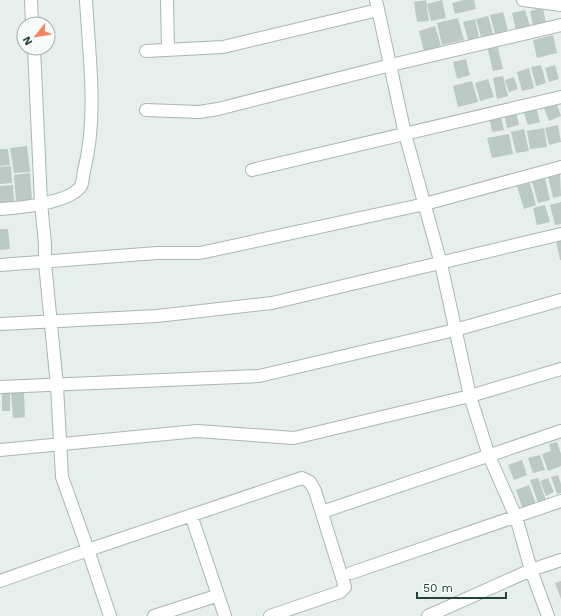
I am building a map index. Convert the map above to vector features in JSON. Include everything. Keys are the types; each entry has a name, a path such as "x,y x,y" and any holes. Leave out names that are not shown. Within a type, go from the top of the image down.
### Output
{"street":[{"path":"31,0 32,16"},
{"path":"0,209 41,203 69,196 81,186 88,154 92,113 86,0"},
{"path":"167,0 168,50"},
{"path":"523,0 543,1 561,6"},
{"path":"146,51 223,47 377,5 405,134 441,264 470,396 489,456 516,517 531,570 548,616"},
{"path":"146,110 199,112 218,109 391,65 561,26"},
{"path":"34,56 41,203 50,322 57,386 62,477 110,616"},
{"path":"252,170 561,97"},
{"path":"0,265 45,263 157,253 200,253 425,204 561,167"},
{"path":"0,324 157,316 272,303 441,264 561,234"},
{"path":"0,387 57,386 259,376 455,330 561,300"},
{"path":"0,450 197,431 294,438 470,396 561,369"},
{"path":"328,510 561,431"},
{"path":"0,581 285,482 302,478 310,482 315,491 344,587 340,592 270,616"},
{"path":"351,573 561,501"},
{"path":"191,515 224,616"},
{"path":"428,616 531,570 561,560"},
{"path":"154,616 213,597"}],"building":[{"path":"426,0 429,21 417,22 414,2"},
{"path":"442,0 446,18 431,21 427,4"},
{"path":"464,0 474,0 476,9 455,14 452,3"},
{"path":"543,8 546,23 533,26 530,11"},
{"path":"525,10 530,26 516,30 512,13"},
{"path":"503,12 508,30 495,34 490,15"},
{"path":"488,16 493,34 481,37 476,19"},
{"path":"458,18 464,40 442,45 437,23"},
{"path":"475,19 479,37 468,40 463,22"},
{"path":"435,26 441,46 424,51 419,31"},
{"path":"553,35 557,53 537,58 533,40"},
{"path":"497,44 503,69 493,71 487,46"},
{"path":"466,59 470,75 457,79 453,62"},
{"path":"541,65 546,83 536,86 531,67"},
{"path":"555,65 559,79 549,82 545,68"},
{"path":"529,68 534,88 522,91 517,72"},
{"path":"503,76 508,96 497,99 493,78"},
{"path":"514,77 518,89 509,92 505,80"},
{"path":"488,79 494,97 480,101 475,83"},
{"path":"472,81 478,102 458,107 453,86"},
{"path":"556,102 561,116 549,121 543,106"},
{"path":"535,103 540,122 528,125 522,107"},
{"path":"516,111 519,125 507,128 504,113"},
{"path":"500,113 504,130 492,132 489,115"},
{"path":"558,125 561,142 549,145 545,128"},
{"path":"544,128 547,147 530,149 527,131"},
{"path":"524,129 529,151 516,153 511,132"},
{"path":"509,134 513,154 492,158 487,138"},
{"path":"27,146 30,172 14,173 10,148"},
{"path":"0,149 8,149 10,165 0,166"},
{"path":"11,166 12,183 0,184 0,167"},
{"path":"30,173 32,200 16,201 14,175"},
{"path":"560,173 561,196 553,198 548,176"},
{"path":"545,178 550,200 538,203 532,182"},
{"path":"530,183 536,205 524,209 517,186"},
{"path":"13,185 14,202 0,203 0,186"},
{"path":"561,202 561,224 555,225 550,205"},
{"path":"545,205 550,222 537,225 533,208"},
{"path":"0,229 8,229 10,249 0,250"},
{"path":"561,239 561,260 560,260 556,240"},
{"path":"2,388 10,388 10,411 2,411"},
{"path":"11,393 24,393 25,417 13,418"},
{"path":"557,442 561,454 561,466 548,471 542,454 551,451 549,444"},
{"path":"540,455 545,470 533,473 528,458"},
{"path":"522,460 527,475 514,480 508,465"},
{"path":"558,475 561,484 561,493 557,494 551,477"},
{"path":"538,478 546,500 538,503 530,480"},
{"path":"548,478 554,492 546,496 540,481"},
{"path":"529,485 536,504 523,509 516,490"},
{"path":"561,581 561,599 555,583"}]}
